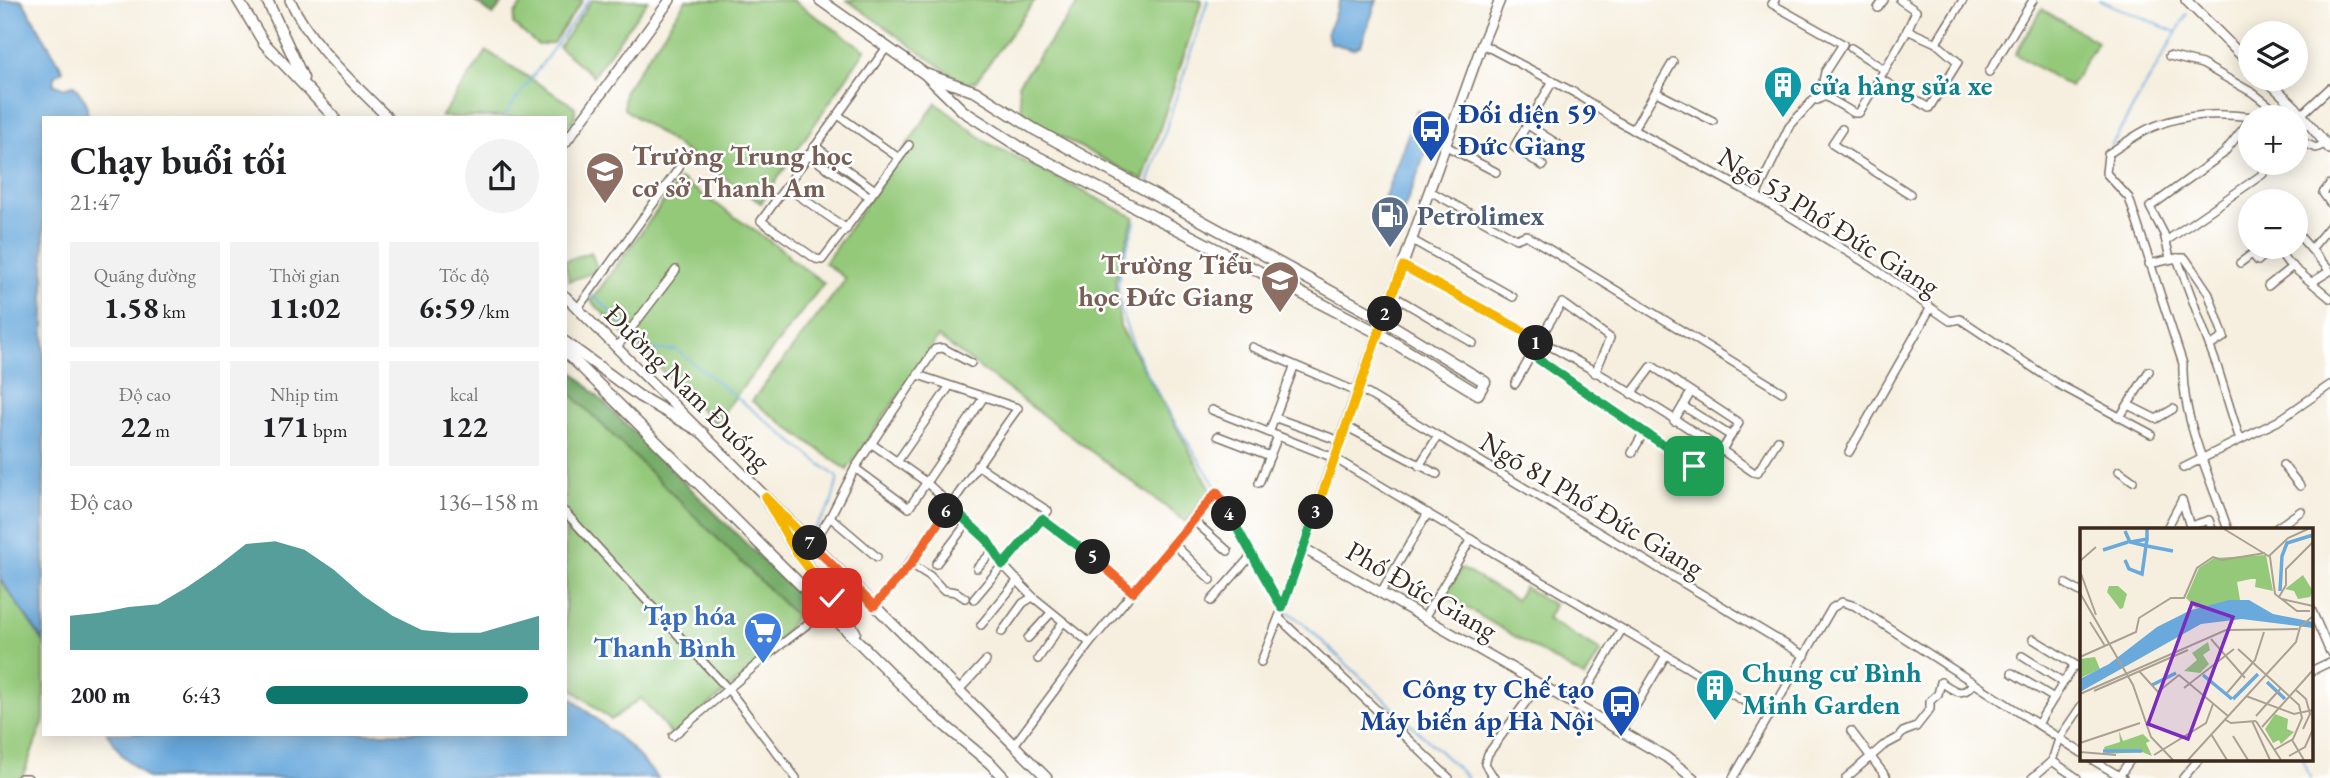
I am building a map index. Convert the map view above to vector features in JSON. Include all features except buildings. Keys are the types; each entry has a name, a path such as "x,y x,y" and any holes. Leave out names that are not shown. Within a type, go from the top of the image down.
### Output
{"main road":[{"path":"238,0 259,36 333,116"},
{"path":"267,0 307,88"},
{"path":"820,0 925,74 963,111 1023,149 1378,333 1478,394 1485,382 1383,320 1034,129 976,92 925,74"},
{"path":"567,343 639,396 703,433"},
{"path":"567,353 930,713 1004,778"},
{"path":"765,497 796,552 828,591 867,650"}],"street":[{"path":"290,0 335,64 386,116"},
{"path":"567,140 670,0"},
{"name":"Phố Đức Giang","path":"1500,0 1357,390 1303,548 1666,757 1693,778"},
{"path":"1775,0 1772,4 1843,44 1825,72 1821,91 1809,106"},
{"path":"1878,8 1884,0"},
{"path":"1756,196 1789,127 1809,106 1822,96 1859,113 1908,30 1916,11 1900,0"},
{"path":"1936,43 1963,0"},
{"path":"1989,72 2033,0"},
{"path":"2190,1 2238,51"},
{"path":"1879,78 1929,108 1958,62 1936,43 1908,30"},
{"name":"Ngõ 53 Phố Đức Giang","path":"1482,44 1756,196 1868,265 1930,309 1950,321 1960,319 2056,383 2151,434"},
{"path":"887,47 761,221 816,259 825,258 909,145"},
{"path":"1851,48 1885,70"},
{"path":"2169,56 2202,64 2268,105"},
{"path":"1633,130 1673,62"},
{"path":"1543,166 1514,148 1553,81"},
{"path":"2308,108 2330,88"},
{"path":"2278,91 2291,105"},
{"path":"1656,92 1713,121"},
{"path":"2227,528 2202,460 2183,383 2183,364 2129,198 2106,173 2108,154 2154,126 2188,116 2220,113 2238,116"},
{"path":"838,115 899,158"},
{"path":"2308,125 2324,147"},
{"path":"1531,128 1573,154"},
{"path":"1842,130 1832,144 1910,194"},
{"path":"2238,135 2223,154 2150,207 2210,346 2240,440"},
{"path":"815,146 873,193"},
{"path":"1446,146 1496,172"},
{"path":"808,155 873,193"},
{"path":"578,308 679,168"},
{"path":"2166,241 2262,175"},
{"path":"2330,184 2323,193 2330,203"},
{"path":"786,187 847,229"},
{"path":"1430,191 1516,239 1526,235 1782,392"},
{"path":"2311,249 2330,226"},
{"path":"1412,240 1513,297"},
{"path":"2308,246 2330,271 2312,282"},
{"path":"2149,264 2185,258 2208,292 2224,337 2210,346"},
{"path":"2240,263 2245,259"},
{"path":"2285,259 2330,298"},
{"path":"1403,266 1538,339 1632,394 1756,473 1778,440"},
{"path":"2268,286 2292,266"},
{"path":"617,347 676,270"},
{"path":"1392,295 1473,343"},
{"name":"Đường Nam Đuống","path":"567,298 1047,778"},
{"path":"1515,384 1538,339 1562,303 1610,338 1595,373"},
{"path":"1849,452 1930,309"},
{"name":"Ngõ 81 Phố Đức Giang","path":"1252,347 1294,367 1357,390 1805,656"},
{"path":"812,545 855,468 939,348 971,363"},
{"path":"1532,355 1694,466 1684,484"},
{"path":"1632,394 1651,366 1739,423 1722,450"},
{"path":"1269,433 1294,367"},
{"path":"2120,417 2149,371"},
{"path":"874,606 911,564 976,465 1018,408 918,375"},
{"path":"2183,468 2278,421 2330,385"},
{"path":"897,462 948,387"},
{"path":"1674,421 1691,392"},
{"path":"855,468 909,508 984,397"},
{"path":"2128,405 2156,419 2173,409"},
{"path":"1683,406 1731,436"},
{"path":"1212,410 1334,458 1769,716"},
{"path":"1276,418 1340,441"},
{"path":"1345,426 1437,474"},
{"path":"1632,453 1644,432"},
{"path":"1218,436 1270,456"},
{"path":"1259,483 1278,436"},
{"path":"1419,466 1438,436"},
{"path":"872,444 926,482 987,540 1003,565 1034,597 1090,643"},
{"path":"911,564 930,576 943,590 970,598 1003,565 1048,512 976,465"},
{"path":"2283,465 2300,486"},
{"path":"2119,471 2133,481"},
{"path":"1014,745 1090,643 1217,492 1282,608"},
{"path":"2167,528 2182,500 2191,528 2209,520 2211,528"},
{"path":"2274,528 2301,511"},
{"path":"1381,592 1427,513"},
{"path":"567,514 728,689 796,778"},
{"path":"830,517 877,557"},
{"path":"1042,519 1100,562 1133,592"},
{"path":"1193,520 1228,551"},
{"path":"936,564 968,522"},
{"path":"1424,618 1471,539"},
{"path":"1173,544 1211,580"},
{"path":"1261,662 1303,548"},
{"path":"977,568 994,551"},
{"path":"1211,601 1252,555"},
{"path":"981,625 1018,580"},
{"path":"2066,584 2080,592"},
{"path":"1002,632 1023,603 1034,597"},
{"path":"1733,778 1832,608 1842,602 1855,606 2080,752"},
{"path":"673,736 826,610"},
{"path":"2312,611 2329,646"},
{"path":"1028,638 1051,613"},
{"path":"1279,618 1449,778"},
{"path":"1038,659 1063,622"},
{"path":"1577,706 1622,629"},
{"path":"2033,639 2078,667 2063,682 2038,724"},
{"path":"1621,731 1666,655"},
{"path":"2022,656 2063,682"},
{"path":"959,690 986,661"},
{"path":"2312,671 2330,662"},
{"path":"2012,673 2054,698"},
{"path":"1846,778 1903,732 1916,727 1930,709 1930,701 1938,694 1941,681 1955,692 1965,692 1973,683"},
{"path":"1494,778 1485,764 1488,754 1539,684"},
{"path":"2037,777 2052,761 2059,739 2080,707"},
{"path":"1851,731 1887,778"},
{"path":"2095,760 2121,777 2131,760"},
{"path":"2183,778 2198,760"},
{"path":"2052,761 2077,778"},
{"path":"21,778 28,778"}],"green space":[{"path":"473,0 505,0 493,15"},
{"path":"525,0 583,0 553,43 538,45 513,24 515,14"},
{"path":"592,0 648,0 593,76 559,47"},
{"path":"686,0 792,0 865,50 761,203 624,109 624,92"},
{"path":"847,0 1035,0 976,81 965,84"},
{"path":"1081,0 1202,0 1143,180 1023,117 1018,84"},
{"path":"2042,9 2097,42 2070,87 2015,54"},
{"path":"487,51 575,107 575,117 567,128 567,116 442,116"},
{"path":"936,103 988,143 1134,217 1115,281 1120,326 1212,491 1186,522 938,337 847,470 752,401 846,279 825,263"},
{"path":"680,179 788,254 787,256 824,283 715,423 591,301"},
{"path":"591,252 598,271 569,281 567,260"},
{"path":"567,366 806,603 796,616 567,390"},
{"path":"567,390 796,616 769,654 673,736 641,698 611,720 567,685"},
{"path":"1461,568 1516,600 1524,587 1554,605 1547,619 1601,651 1585,678 1445,595"},
{"path":"0,579 42,639 42,725 22,778 0,778"}],"water":[{"path":"0,0 22,0 63,70 56,75 53,84 63,88 74,85 86,102 88,116 42,116 42,639 0,579"},
{"path":"1340,0 1377,0 1361,45 1353,49 1330,43 1327,34"},
{"path":"1417,110 1438,120 1399,223 1378,215"},
{"path":"567,695 630,747 658,778 147,778 122,755 109,736 567,736"}],"waterway":[{"path":"504,116 589,0"},
{"path":"1149,181 1208,0"},
{"path":"2099,0 2176,32"},
{"path":"2111,146 2187,14"},
{"path":"1135,222 1118,285 1121,308 1129,334 1155,389 1216,487"},
{"path":"590,296 596,298 628,328"},
{"path":"632,333 654,350 677,350 838,478 831,505 814,529"},
{"path":"1286,610 1468,778"},
{"path":"2303,760 2310,778"}],"place":[{"name":"cửa hàng sửa xe","path":"1783,119"},
{"name":"Đối diện 59 Đức Giang","path":"1431,163"},
{"name":"Trường Trung học cơ sở Thanh Am","path":"605,205"},
{"name":"Petrolimex","path":"1390,249"},
{"name":"Trường Tiểu học Đức Giang","path":"1280,314"},
{"name":"Tạp hóa Thanh Bình","path":"763,665"},
{"name":"Chung cư Bình Minh Garden","path":"1715,722"},
{"name":"Công ty Chế tạo Máy biến áp Hà Nội","path":"1621,738"}],"route":[{"path":"832,598 796,552 765,497 874,606 911,564 950,506 987,540 1003,565 1042,519 1100,562 1133,592 1217,492 1282,608 1403,266 1538,339 1532,355 1694,466"}]}
